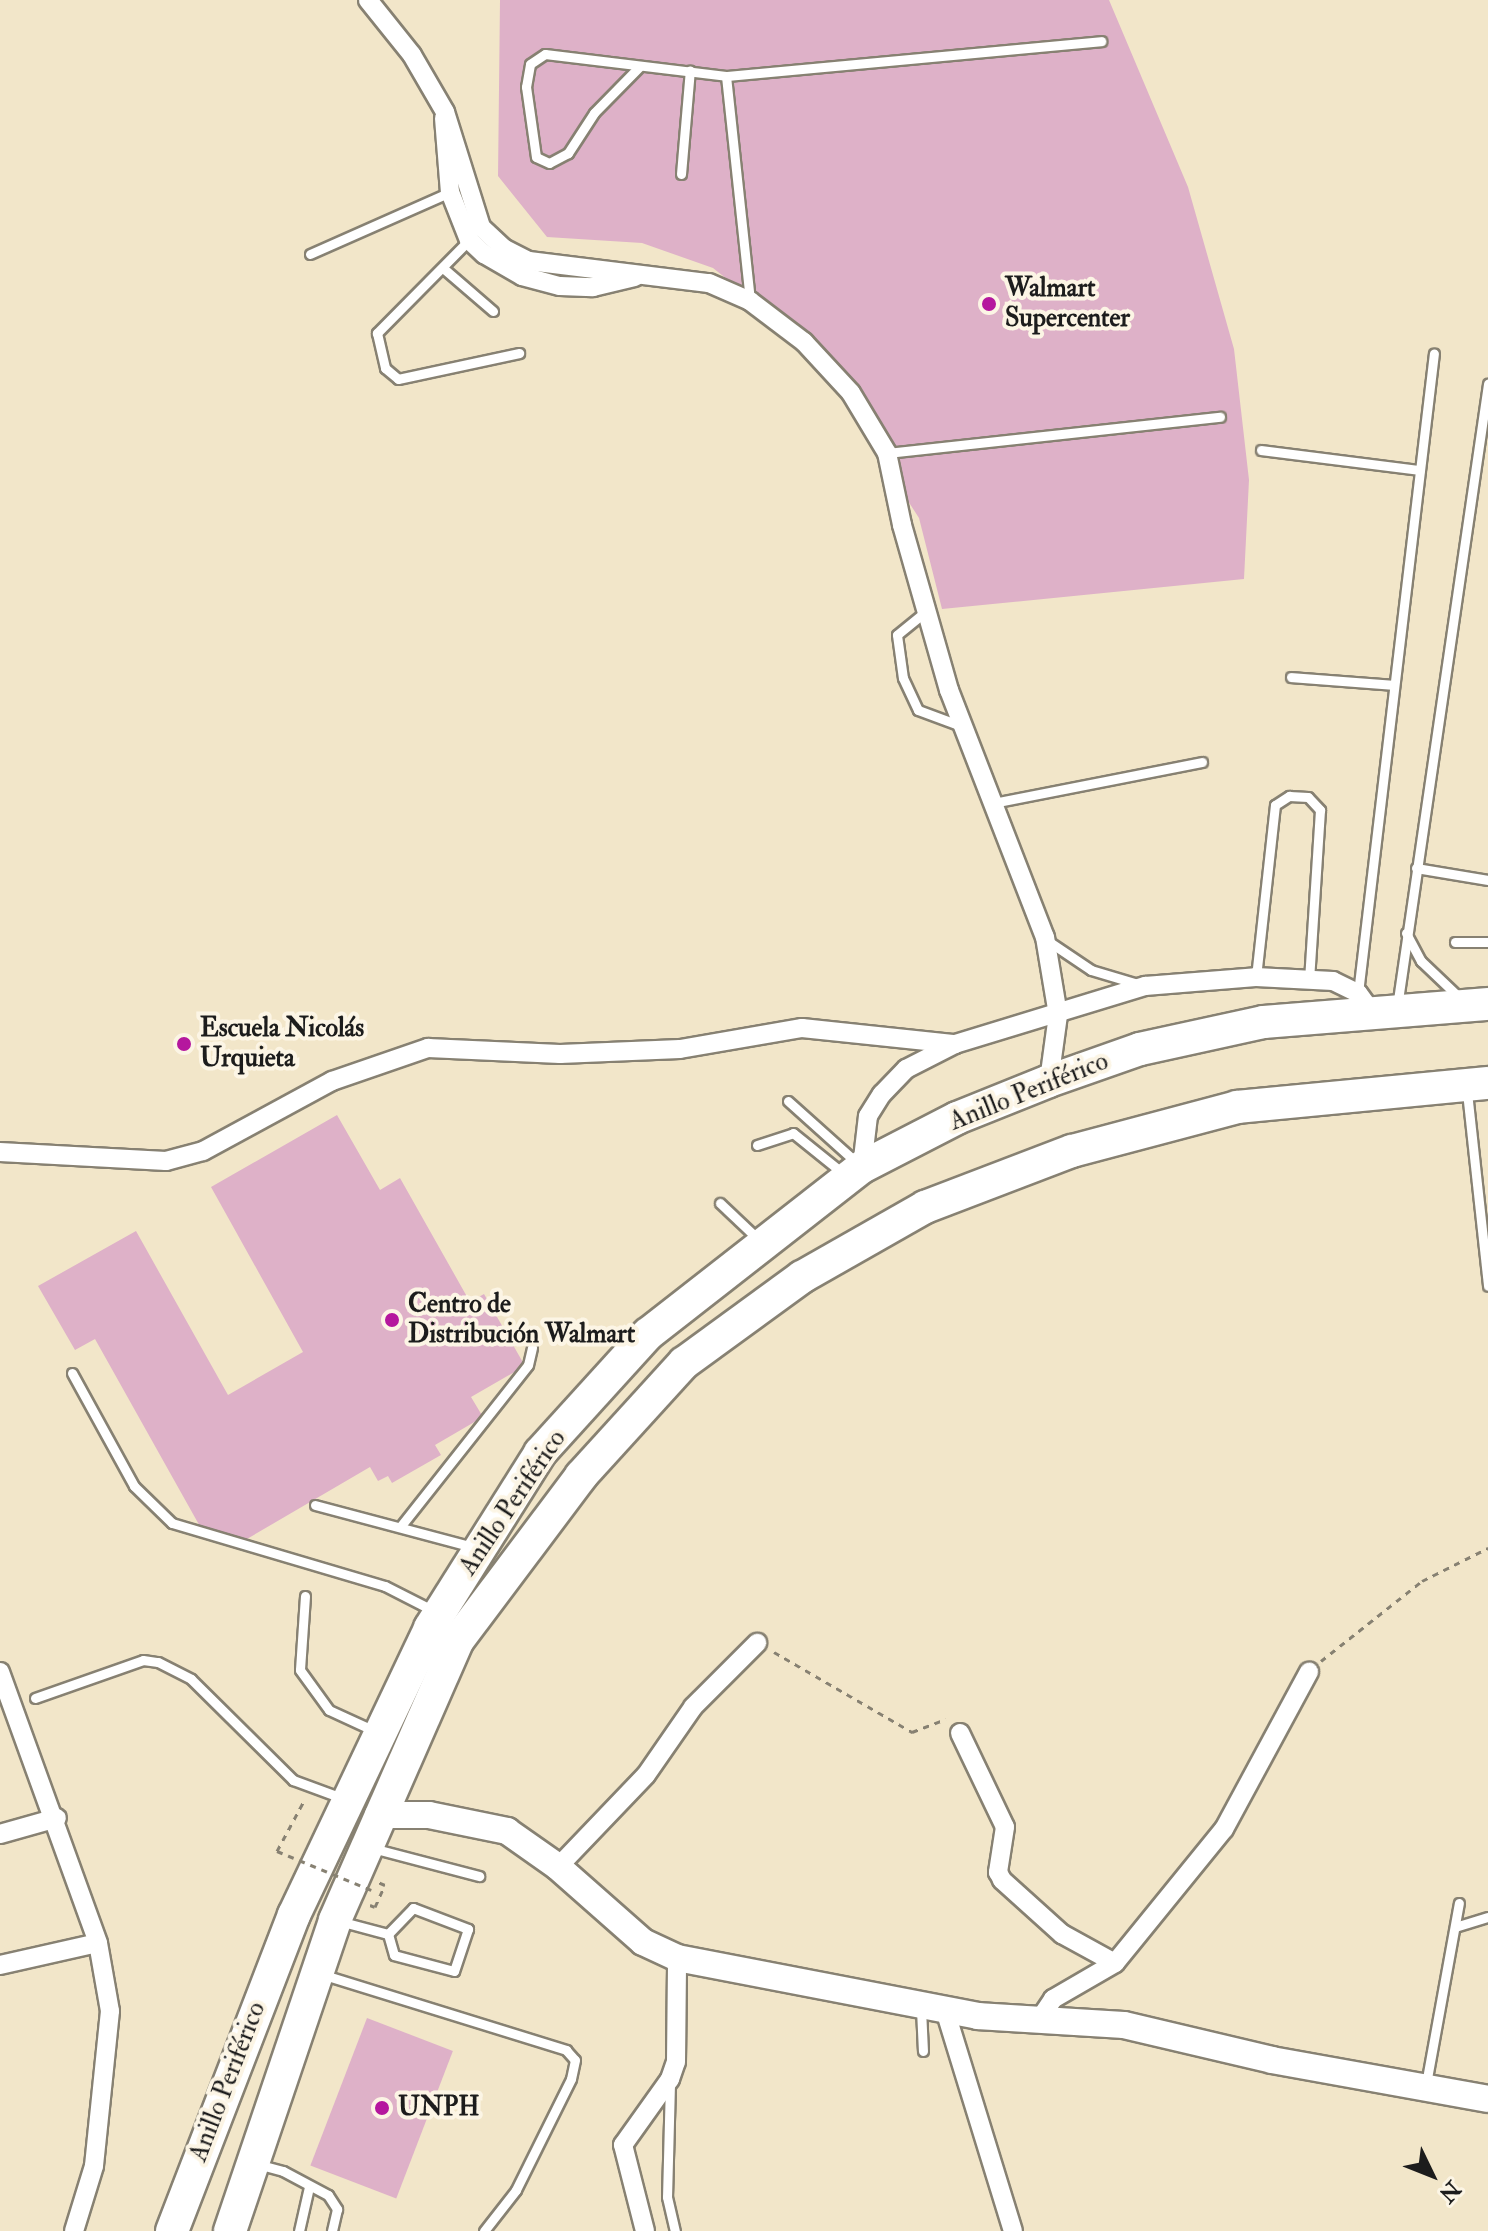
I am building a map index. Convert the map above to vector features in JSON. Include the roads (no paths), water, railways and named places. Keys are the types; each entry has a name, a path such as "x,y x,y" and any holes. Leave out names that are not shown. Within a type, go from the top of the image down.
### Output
{"highway":[{"name":"Anillo Periférico","path":"172,2231 333,1795 380,1734 439,1613 540,1453 648,1334 855,1172 957,1118 1049,1081 1140,1049 1249,1025 1375,1005 1478,1004"},
{"name":"Anillo Periférico","path":"230,2231 335,1920 378,1815 458,1640 581,1476 684,1363 802,1277 925,1207 1072,1151 1237,1107 1477,1084"}],"main road":[{"path":"378,1815 478,1822 507,1831 558,1867 643,1942 677,1958 933,2008 1124,2025 1272,2060 1488,2099"}],"street":[{"path":"368,0 412,55 445,112 475,233"},
{"path":"445,112 450,192 475,233 522,276 560,286 593,287 652,272 709,283 750,301 804,342 851,393 887,453 925,612 964,727 1045,937 1058,1015 1049,1081"},
{"path":"855,1172 868,1116 882,1094 906,1069 955,1044 1145,986 1256,977 1309,979 1333,981 1375,1005"},
{"path":"0,1152 166,1161 203,1151 332,1081 428,1048 560,1054 680,1049 802,1028 955,1044"},
{"path":"558,1867 646,1775 693,1707 757,1643"},
{"path":"0,1672 57,1818 98,1943 110,2011 94,2166 74,2231"},
{"path":"1041,2017 1053,1999 1115,1963 1224,1829 1309,1672"},
{"path":"960,1733 1005,1827 998,1872 1002,1880 1062,1934 1115,1963"},
{"path":"0,1834 57,1818"},
{"path":"0,1965 98,1943"},
{"path":"645,2231 623,2145 670,2079 676,2062 677,1958"},
{"path":"933,2008 1013,2231"}],"lane":[{"path":"639,67 594,113 568,153 549,163 536,157 528,125 530,64 545,54 574,54 639,67 726,76 1101,41"},
{"path":"681,174 690,70"},
{"path":"726,76 750,301"},
{"path":"310,254 450,192"},
{"path":"475,233 377,333 385,368 398,379 519,353"},
{"path":"443,268 493,311"},
{"path":"1375,1005 1394,685 1434,353"},
{"path":"1375,1005 1406,933 1488,384"},
{"path":"887,453 1220,417"},
{"path":"1261,450 1420,470"},
{"path":"925,612 897,635 903,678 918,710 964,727"},
{"path":"1291,677 1394,685"},
{"path":"993,803 1202,762"},
{"path":"1256,977 1275,805 1289,796 1308,797 1320,810 1309,979"},
{"path":"1416,868 1488,880"},
{"path":"1406,933 1421,961 1478,1004"},
{"path":"1045,937 1091,970 1145,986"},
{"path":"1455,942 1488,942"},
{"path":"1477,1084 1488,1286"},
{"path":"788,1101 855,1172"},
{"path":"757,1145 793,1133 855,1172"},
{"path":"720,1203 762,1243"},
{"path":"400,1527 528,1365 532,1347"},
{"path":"72,1373 134,1486 172,1523 385,1586 439,1613"},
{"path":"315,1505 480,1548"},
{"path":"305,1596 300,1670 329,1710 380,1734"},
{"path":"35,1698 143,1660 158,1662 191,1679 293,1780 333,1795"},
{"path":"365,1846 479,1876"},
{"path":"1425,2087 1459,1903"},
{"path":"413,1908 464,1924 469,1936 454,1971 394,1955 388,1934 413,1908"},
{"path":"1455,1927 1488,1917"},
{"path":"335,1920 388,1934"},
{"path":"318,1973 566,2050 575,2060 571,2079 516,2190 484,2231"},
{"path":"923,2051 933,2008"},
{"path":"670,2079 667,2197 675,2231"},
{"path":"252,2162 283,2171 328,2195 337,2209 332,2231"},
{"path":"299,2231 309,2187"}],"place":[{"name":"Walmart Supercenter","path":"989,304"},
{"name":"Escuela Nicolás Urquieta","path":"184,1044"},
{"name":"Centro de Distribución Walmart","path":"392,1320"},
{"name":"UNPH","path":"382,2108"}]}
